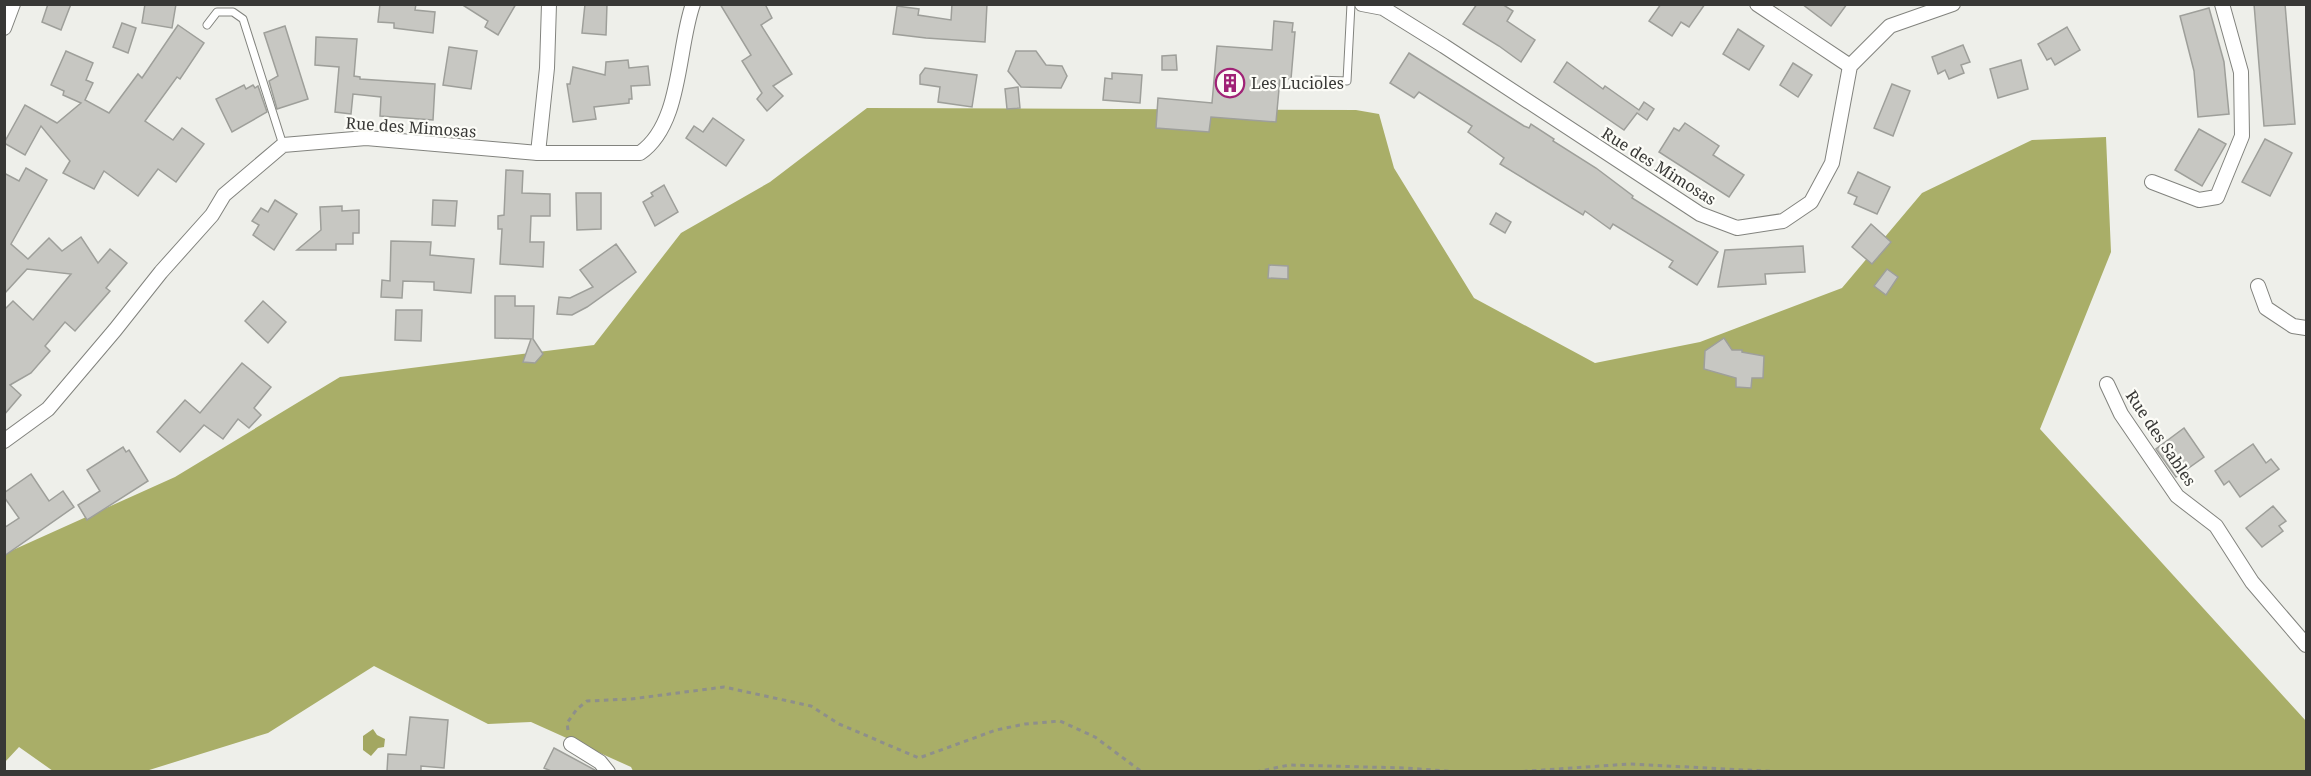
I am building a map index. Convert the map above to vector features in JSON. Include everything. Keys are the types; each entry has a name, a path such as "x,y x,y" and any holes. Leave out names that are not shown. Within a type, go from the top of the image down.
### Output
{"street":[{"path":"4,28 13,4"},
{"path":"537,153 548,68 549,4"},
{"name":"Rue des Mimosas","path":"283,145 366,138 537,153 640,153 650,146 659,134 670,107 683,52 686,22 693,4"},
{"name":"Rue des Mimosas","path":"1362,4 1383,8 1700,214 1737,228 1783,221 1811,202 1832,163 1850,66"},
{"path":"1757,4 1850,66 1890,26 1953,4"},
{"path":"2152,182 2199,200 2217,196 2242,136 2241,72 2222,4"},
{"path":"4,441 48,408 173,258 212,215 224,195 283,145"},
{"path":"2258,286 2266,308 2293,326 2307,328"},
{"name":"Rue des Sables","path":"2107,384 2121,414 2177,496 2216,526 2252,582 2307,645"},
{"path":"571,744 600,762 608,771"}],"lane":[{"path":"1316,80 1347,81 1351,4"},
{"path":"207,25 217,12 233,12 243,19 283,145"}],"path":[{"path":"571,744 567,723 577,709 587,701 631,699 724,687 811,706 839,724 919,758 996,730 1024,724 1060,721 1095,737 1142,771"},
{"path":"1514,771 1629,764 1784,771"},
{"path":"1256,771 1289,765 1460,771"}],"shaded area":[{"path":"867,108 1356,110 1379,114 1394,168 1474,298 1595,363 1700,342 1842,288 1922,193 2032,140 2106,137 2111,252 2040,429 2306,721 2306,771 633,771 631,767 531,722 488,724 374,666 268,733 146,771 53,771 19,747 5,762 4,554 175,477 340,377 594,345 681,233 770,182"},
{"path":"373,729 377,735 385,739 384,747 378,748 371,756 363,750 363,736"}],"building":[{"path":"48,4 71,4 61,30 42,22"},
{"path":"145,4 176,4 172,28 142,23"},
{"path":"380,4 416,4 415,10 435,12 433,33 394,28 394,23 378,22"},
{"path":"461,4 516,4 498,35 485,27 488,21"},
{"path":"585,4 607,4 606,35 582,33"},
{"path":"720,4 765,4 772,18 761,25 792,74 773,86 783,96 767,111 757,99 762,93 742,61 751,55"},
{"path":"952,4 987,4 985,42 893,34 897,6 919,9 918,15 951,20"},
{"path":"1477,4 1502,4 1513,11 1507,21 1535,40 1521,62 1463,24"},
{"path":"1661,4 1705,4 1689,27 1681,22 1672,36 1649,21"},
{"path":"1802,4 1847,4 1831,26"},
{"path":"2254,4 2285,4 2295,124 2264,126"},
{"path":"2209,8 2224,62 2229,114 2198,117 2194,71 2180,16"},
{"name":"Les Lucioles","path":"1274,21 1293,23 1292,32 1295,32 1291,79 1280,78 1276,122 1211,117 1209,132 1156,128 1158,98 1212,103 1217,46 1272,50"},
{"path":"122,23 136,28 128,53 113,47"},
{"path":"178,25 204,43 180,79 177,77 145,121 173,140 182,128 204,144 176,182 158,169 138,196 104,171 94,189 63,173 70,161 41,126 25,155 4,143 25,105 57,123 81,103 63,95 64,91 51,85 66,51 93,63 86,80 93,83 85,100 109,113 138,74 142,78"},
{"path":"285,26 308,99 277,109 269,81 278,76 264,33"},
{"path":"2067,27 2080,50 2055,65 2051,58 2047,60 2038,44"},
{"path":"1738,29 1764,46 1749,70 1723,54"},
{"path":"316,37 357,39 354,76 360,79 435,84 433,120 380,116 381,97 353,94 351,114 335,112 339,67 315,65"},
{"path":"1963,45 1970,62 1961,65 1964,73 1949,79 1945,70 1938,74 1932,57"},
{"path":"449,47 477,51 471,89 443,85"},
{"path":"1016,51 1036,51 1046,65 1062,66 1067,76 1061,88 1021,87 1008,71"},
{"path":"1409,53 1524,126 1529,128 1531,124 1596,168 1633,196 1632,198 1718,252 1697,285 1669,267 1673,261 1613,224 1610,229 1585,211 1583,215 1500,164 1504,158 1468,132 1472,126 1419,92 1414,98 1390,83"},
{"path":"1176,55 1177,70 1162,70 1162,56"},
{"path":"628,60 629,68 648,66 650,85 631,86 632,99 629,99 629,103 594,107 596,119 573,122 567,84 570,84 573,67 605,75 606,62"},
{"path":"2021,60 2028,89 1998,98 1990,69"},
{"path":"1567,62 1603,89 1605,86 1639,110 1644,102 1654,109 1647,120 1637,113 1624,130 1554,82"},
{"path":"1793,63 1812,75 1798,97 1780,85"},
{"path":"925,68 977,75 972,107 938,102 940,87 920,84 920,75"},
{"path":"1112,73 1142,75 1140,103 1103,100 1105,78 1112,79"},
{"path":"1892,84 1910,91 1893,136 1874,128"},
{"path":"244,85 246,89 253,85 255,88 258,86 267,112 232,132 216,99"},
{"path":"1018,87 1020,108 1007,109 1005,89"},
{"path":"713,118 744,140 726,166 686,138 694,126 703,132"},
{"path":"1685,123 1719,146 1713,155 1744,175 1729,197 1659,152 1674,128 1679,131"},
{"path":"2199,129 2226,144 2202,186 2175,170"},
{"path":"2265,139 2292,153 2270,196 2242,182"},
{"path":"26,168 47,180 11,244 28,259 49,238 62,251 81,237 98,263 110,249 127,263 106,288 110,291 75,331 65,322 45,346 50,351 31,373 10,385 21,395 4,415 4,310 13,301 33,320 71,274 27,269 4,294 4,173 19,181"},
{"path":"506,170 523,171 522,193 550,194 550,216 531,216 530,242 544,242 543,267 500,264 502,229 498,229 498,216 504,215"},
{"path":"1858,172 1890,187 1877,214 1854,204 1857,197 1848,193"},
{"path":"664,185 678,212 655,226 643,202 653,196 651,193"},
{"path":"576,193 601,193 601,229 577,230"},
{"path":"275,200 297,214 274,250 253,235 259,225 252,221 261,208 268,212"},
{"path":"433,200 457,201 455,226 432,225"},
{"path":"342,206 342,211 359,210 359,233 353,233 353,244 336,244 336,250 297,250 321,230 320,207"},
{"path":"1496,213 1511,222 1505,233 1490,224"},
{"path":"1871,224 1891,242 1872,264 1852,247"},
{"path":"391,241 431,242 430,255 474,259 471,293 434,290 434,282 403,281 402,298 381,297 382,280 390,281"},
{"path":"616,244 636,272 572,315 557,314 559,297 570,298 593,287 580,270"},
{"path":"1803,246 1805,272 1765,274 1766,284 1718,287 1725,250"},
{"path":"1269,265 1288,266 1288,279 1268,278"},
{"path":"1887,269 1898,277 1886,295 1874,286"},
{"path":"495,296 515,296 515,306 534,306 533,339 543,354 535,363 523,362 531,339 495,338"},
{"path":"263,301 286,322 268,343 245,321"},
{"path":"396,310 422,310 421,341 395,340"},
{"path":"1724,338 1732,350 1742,350 1742,352 1764,356 1763,378 1752,378 1751,388 1736,387 1736,378 1704,369 1705,351"},
{"path":"242,363 271,387 254,408 261,415 249,428 238,419 223,439 204,425 180,452 157,432 185,400 200,413"},
{"path":"2184,428 2204,457 2176,477 2156,449"},
{"path":"2253,444 2266,463 2271,459 2279,469 2240,497 2229,481 2224,485 2215,471"},
{"path":"123,447 126,452 129,450 148,481 87,520 78,505 100,491 87,470"},
{"path":"31,474 49,501 63,491 74,507 4,556 4,528 19,518 4,497 4,493"},
{"path":"2273,506 2286,521 2279,526 2283,531 2262,547 2246,528"},
{"path":"410,717 448,720 444,768 421,766 421,771 387,771 388,754 406,755"},
{"path":"554,748 596,771 551,771 544,768"}],"place":[{"name":"Les Lucioles","path":"1230,83"}]}
